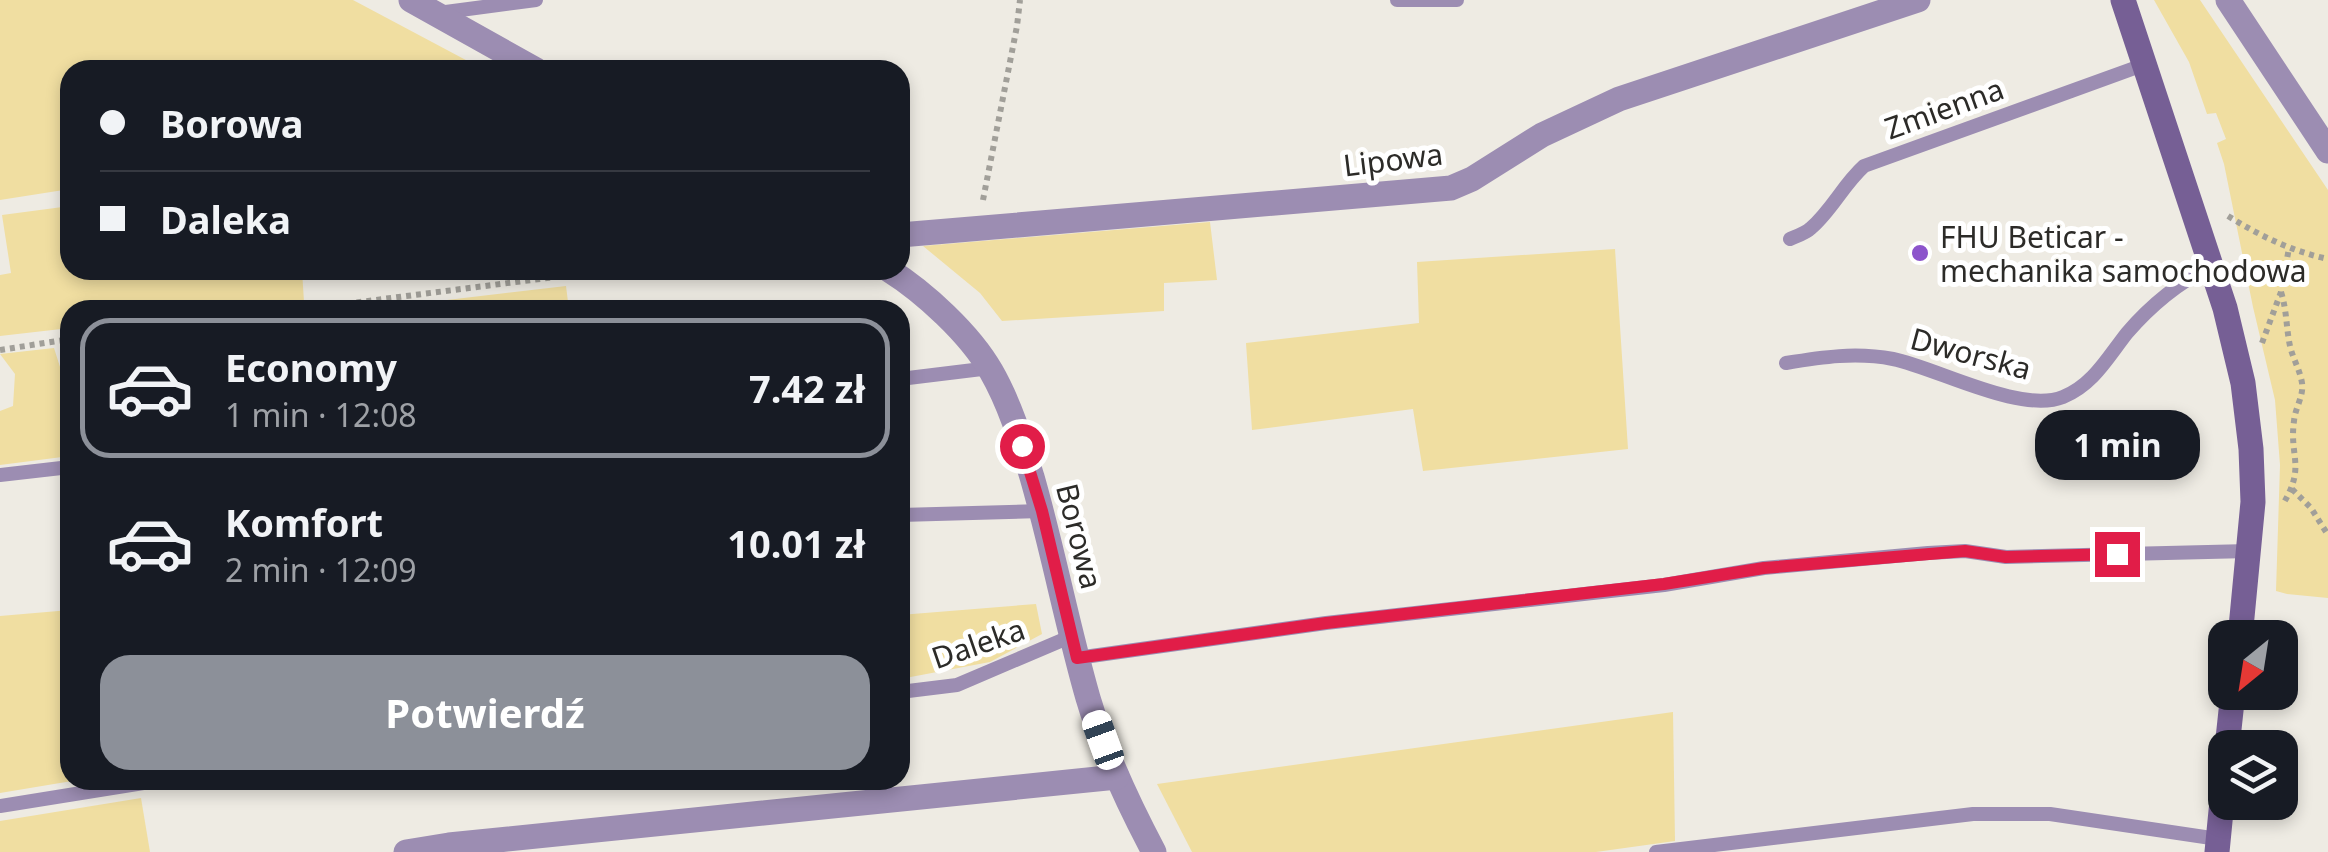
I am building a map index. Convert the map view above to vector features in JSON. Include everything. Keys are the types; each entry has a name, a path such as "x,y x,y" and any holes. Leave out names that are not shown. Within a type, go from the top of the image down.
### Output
{"street":[{"path":"411,0 518,60"},
{"name":"Lipowa","path":"910,234 1451,188 1542,135 1619,99 1918,0"},
{"path":"2123,0 2225,308 2245,400 2252,502 2242,620"},
{"path":"2228,0 2328,151"},
{"name":"Borowa","path":"901,280 964,336 990,368 1006,404 1042,511 1090,702 1117,777 1154,852"},
{"path":"406,852 1117,777"},
{"path":"2217,846 2220,820"}],"lane":[{"path":"434,13 536,0"},
{"path":"1397,0 1457,0"},
{"name":"Zmienna","path":"1790,239 1809,230 1848,180 1864,166 2143,65"},
{"name":"Dworska","path":"1786,363 1835,355 1893,360 2026,400 2058,399 2078,390 2098,372 2157,301 2210,266"},
{"path":"910,377 990,368"},
{"path":"0,475 60,468"},
{"path":"910,515 1042,511"},
{"name":"Daleka","path":"910,691 957,685 1074,647 1644,587 1764,568 1928,552 1965,551 2006,557 2249,552"},
{"path":"0,806 100,790"},
{"path":"1656,852 1973,814 2050,814 2217,846"}],"path":[{"path":"977,228 1020,0"},
{"path":"2228,216 2267,239 2328,259"},
{"path":"2258,351 2280,292 2289,248"},
{"path":"375,300 532,280"},
{"path":"2274,516 2292,489 2297,461 2294,418 2302,393 2280,292"},
{"path":"0,350 60,341"},
{"path":"2292,489 2328,536"}],"shaded area":[{"path":"0,0 353,0 466,60 60,60 60,191 0,200"},
{"path":"2154,0 2200,0 2328,190 2328,598 2276,591 2280,465 2275,400 2217,143 2226,139 2216,113 2207,114 2189,62"},
{"path":"60,207 60,280 303,280 304,300 60,300 60,329 0,336 0,275 11,273 2,215"},
{"path":"1210,222 1217,280 1164,283 1164,311 1002,321 980,293 923,246"},
{"path":"1615,249 1628,449 1423,471 1413,409 1252,430 1246,343 1419,323 1417,262"},
{"path":"566,286 568,300 448,300"},
{"path":"54,348 60,367 60,457 0,465 0,411 13,406 15,374 0,354"},
{"path":"1036,604 1042,634 990,662 910,677 910,614"},
{"path":"60,611 60,783 0,793 0,616"},
{"path":"1673,712 1675,841 1596,852 1192,852 1157,784"},
{"path":"141,798 150,852 0,852 0,821"}],"place":[{"name":"FHU Beticar - mechanika samochodowa","path":"1920,253"}],"route":[{"path":"1022,446 1042,511 1077,658 1764,568 1928,552 1965,551 2006,557 2117,554"}]}
